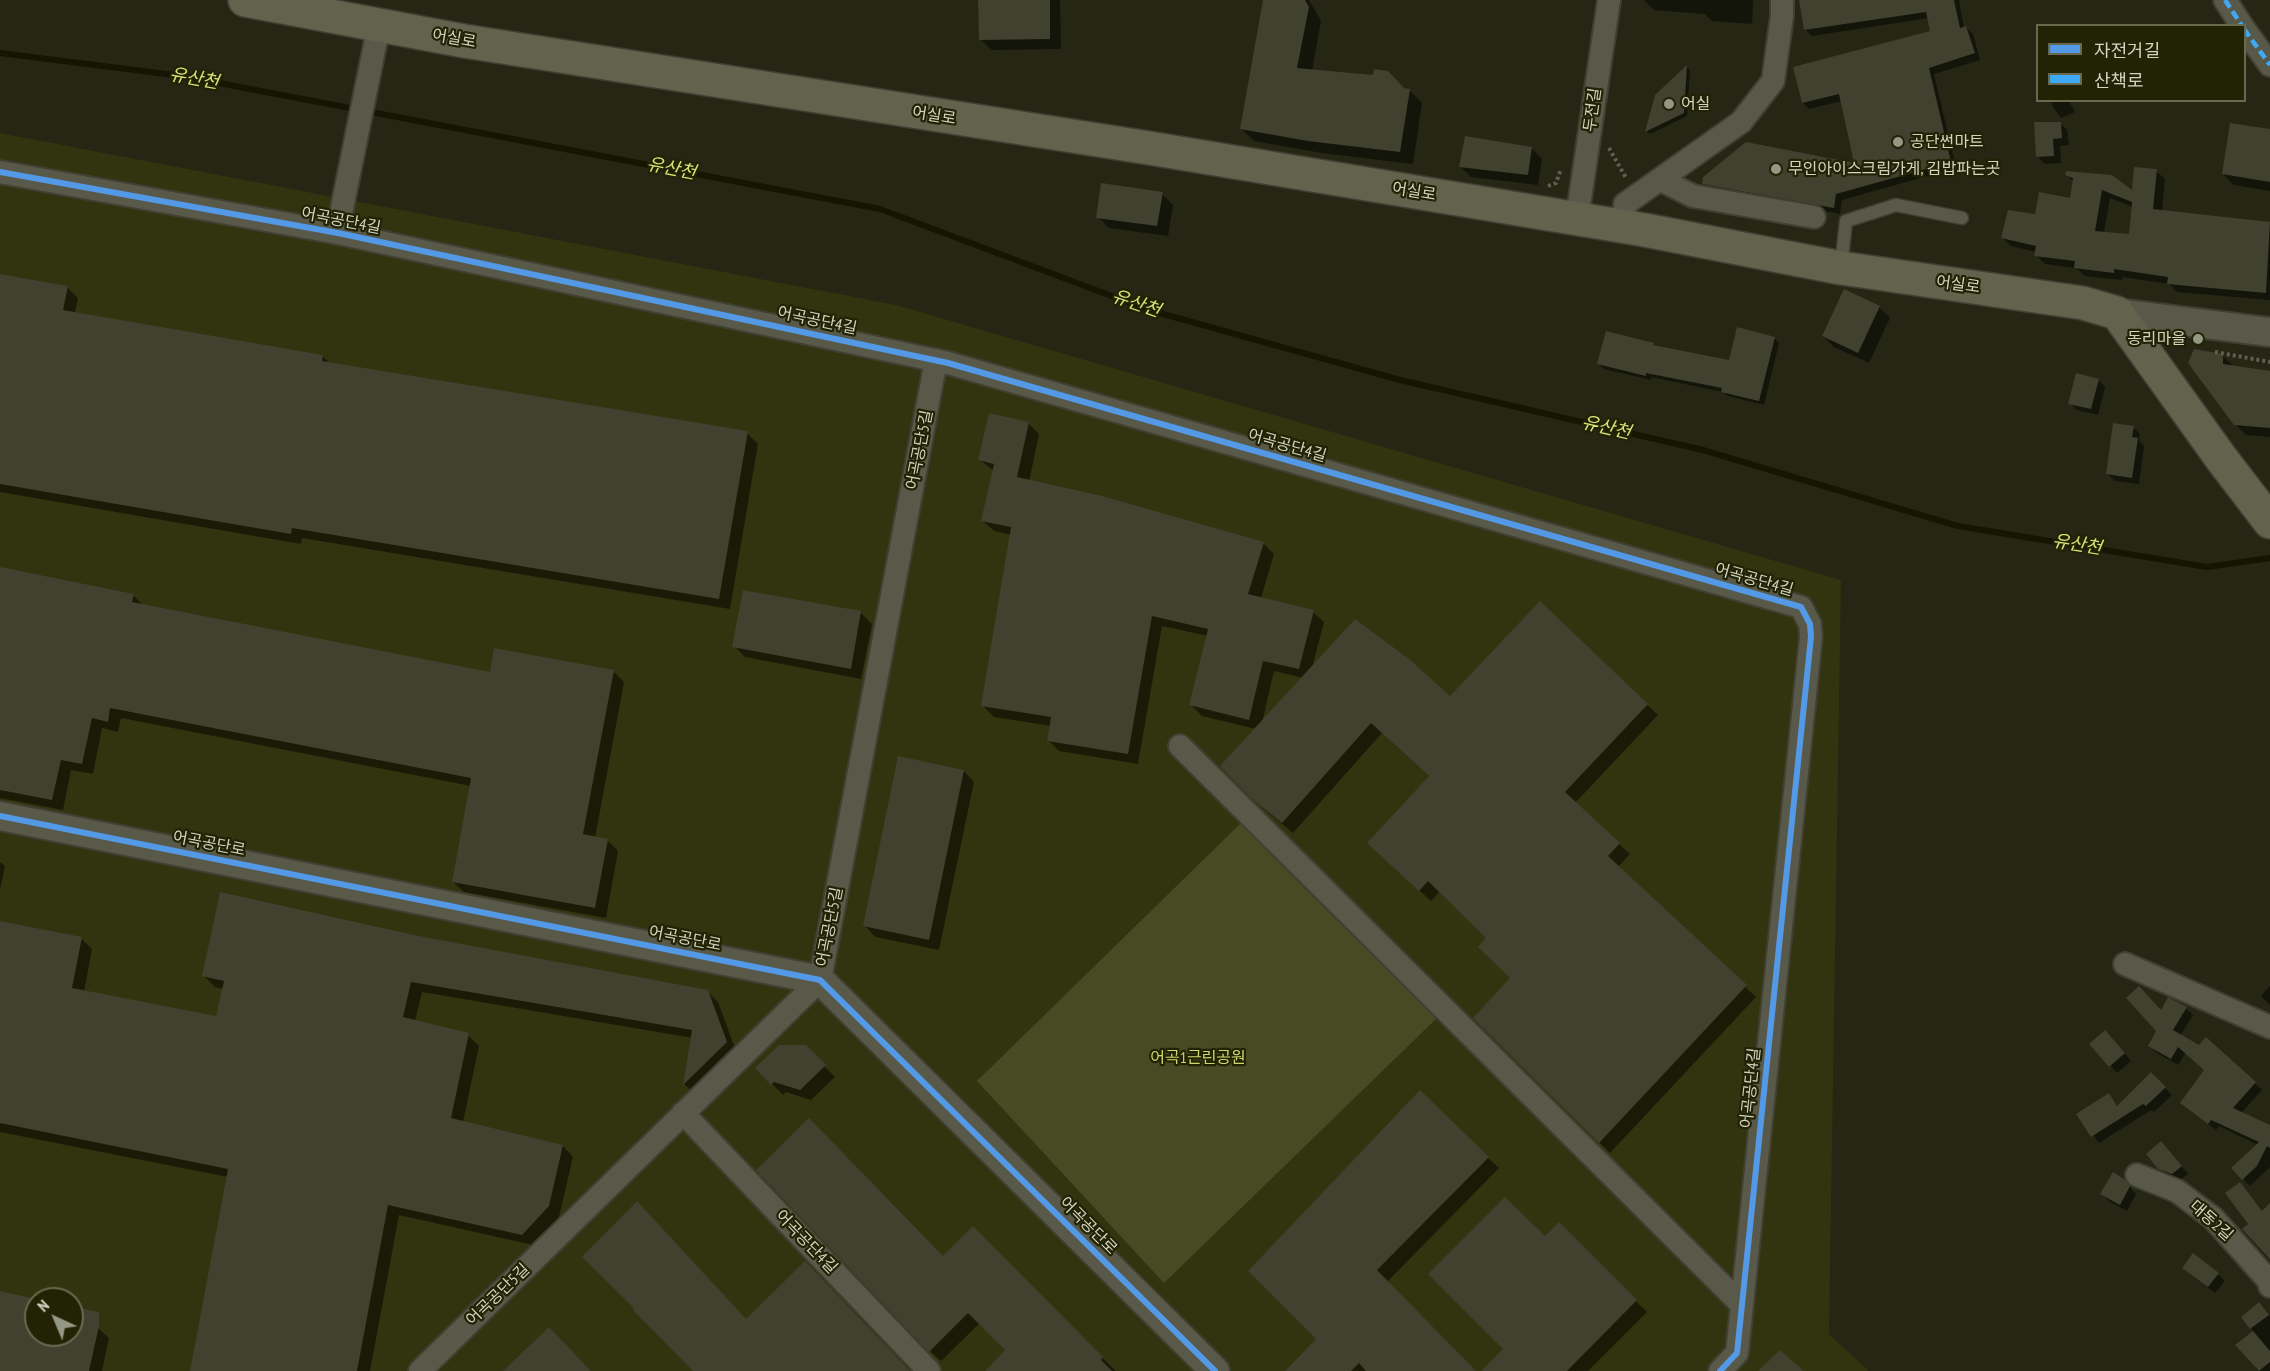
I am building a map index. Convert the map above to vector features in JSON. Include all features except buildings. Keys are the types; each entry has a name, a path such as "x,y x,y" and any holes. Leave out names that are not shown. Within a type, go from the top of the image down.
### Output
{"main road":[{"name":"어실로","path":"245,0 376,41 464,41 1149,148 1624,227 1841,268 2083,303 2117,313"},
{"path":"2117,313 2270,522"}],"street":[{"name":"두전길","path":"1577,219 1610,0"},
{"path":"1624,227 1626,204 1741,122 1773,81 1782,0"},
{"path":"2225,0 2241,24"},
{"path":"2246,32 2270,65"},
{"path":"339,233 376,41"},
{"name":"어곡공단4길","path":"0,172 339,233 936,360 1801,607 1810,624 1812,637 1737,1353 1720,1371"},
{"path":"1661,180 1693,196 1814,217"},
{"path":"2117,313 2270,332"},
{"name":"어곡공단5길","path":"420,1371 820,980 936,360"},
{"path":"1180,746 1742,1305"},
{"name":"어곡공단로","path":"0,816 820,980 1215,1371"},
{"path":"2125,964 2270,1027"},
{"name":"어곡공단4길","path":"683,1113 929,1371"},
{"name":"대동2길","path":"2137,1175 2177,1191 2213,1218 2269,1281 2270,1286"}],"lane":[{"path":"1841,268 1846,221 1896,205 1962,218"}],"path":[{"path":"1607,145 1636,197"},
{"path":"1545,187 1556,183 1562,164"}],"shaded area":[{"path":"0,133 896,305 1841,580 1829,1334 1869,1371 0,1371"}],"green space":[{"name":"어곡1근린공원","path":"1241,823 1439,1016 1164,1283 977,1081"}],"waterway":[{"name":"유산천","path":"0,53 182,76 880,209 1149,310 1400,380 1703,450 1958,526 2207,567 2270,558"}],"marked path":[{"path":"2225,0 2241,24"},
{"path":"2246,32 2270,65"}],"cycle path":[{"path":"0,172 338,233 948,363 1801,607 1810,624 1811,637 1737,1353 1720,1371"},
{"path":"0,816 820,980 1215,1371"}],"place":[{"name":"어실","path":"1669,104"},
{"name":"공단썬마트","path":"1898,142"},
{"name":"무인아이스크림가게, 김밥파는곳","path":"1776,169"},
{"name":"동리마을","path":"2198,339"}]}
